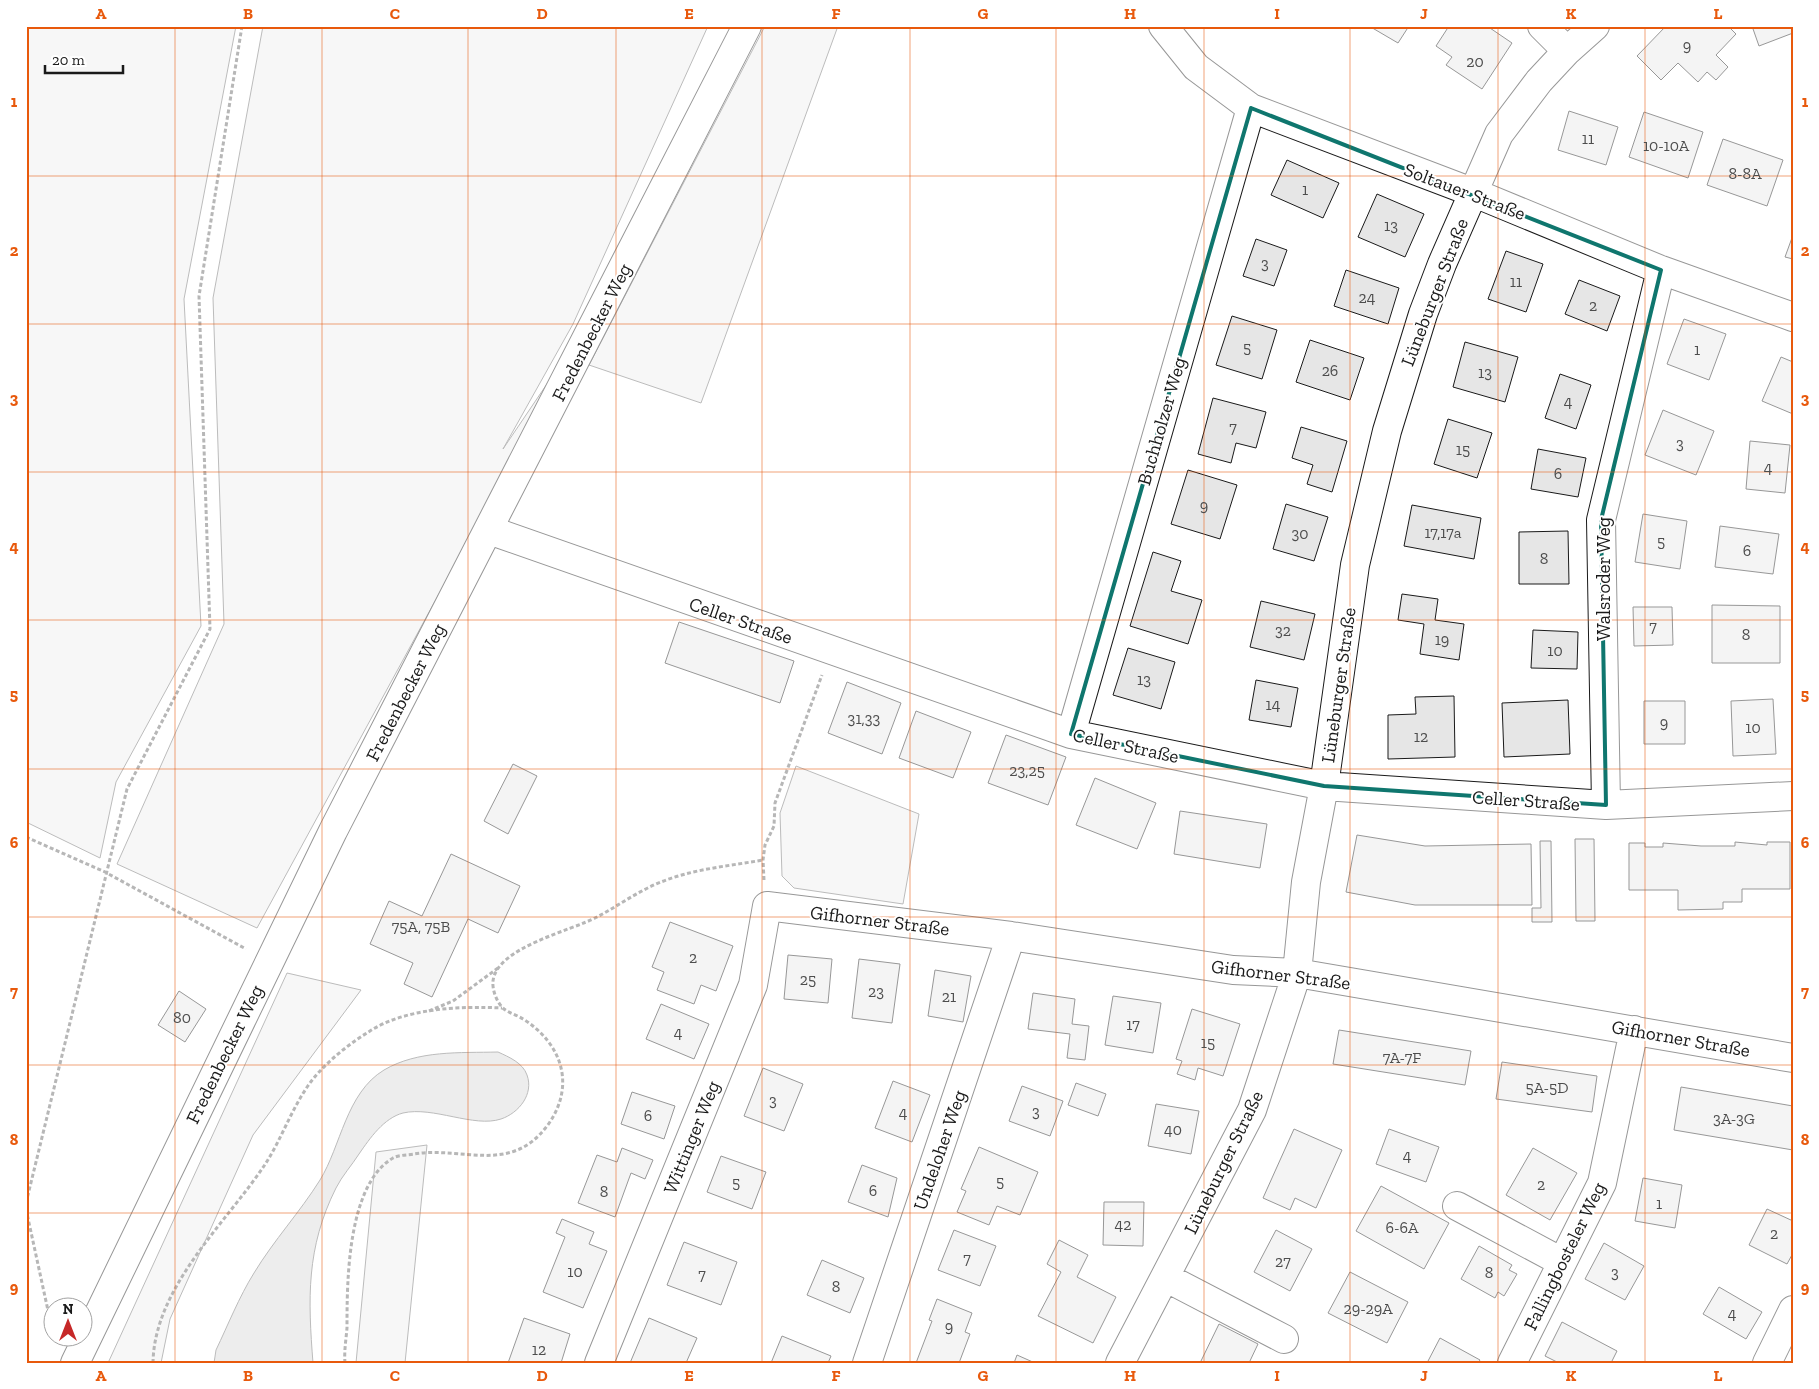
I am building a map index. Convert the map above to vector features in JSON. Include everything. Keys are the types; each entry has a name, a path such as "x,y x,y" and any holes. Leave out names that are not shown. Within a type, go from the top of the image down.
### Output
{"street":[{"name":"Fredenbecker Weg","path":"74,1363 333,831 747,26"},
{"name":"Soltauer Straße","path":"1163,26 1196,67 1251,108 1472,192 1661,270 1793,317"},
{"path":"1542,26 1567,51"},
{"name":"Lüneburger Straße","path":"1120,1363 1252,1110 1297,973 1306,882 1324,786 1355,565 1377,469 1404,370 1423,314 1472,192 1499,134 1539,81 1567,51 1595,26"},
{"name":"Buchholzer Weg","path":"1071,734 1251,108"},
{"name":"Walsroder Weg","path":"1606,805 1601,520 1661,270"},
{"name":"Celler Straße","path":"489,530 1071,734 1324,786 1606,805 1793,796"},
{"name":"Gifhorner Straße","path":"767,906 1011,936 1233,970 1297,973 1793,1058"},
{"name":"Wittinger Weg","path":"599,1363 753,985 767,906"},
{"name":"Undeloher Weg","path":"867,1363 1011,936"},
{"name":"Fallingbosteler Weg","path":"1512,1363 1602,1183 1634,1030"},
{"path":"1457,1206 1562,1262"},
{"path":"1165,1277 1284,1339"},
{"path":"1767,1363 1793,1310"}],"path":[{"path":"26,1203 127,789 210,629 199,296 242,26"},
{"path":"767,906 762,860 765,845 774,826 775,803 785,771 831,651"},
{"path":"26,837 106,872 268,962"},
{"path":"424,1013 453,1001 516,953 543,938 567,931 598,917 660,882 694,871 762,860"},
{"path":"498,968 493,981 495,995 503,1008"},
{"path":"153,1363 153,1349 159,1326 182,1277 194,1258 265,1165 305,1091 319,1072 342,1051 371,1030 392,1020 424,1013 480,1007 503,1008 523,1019 537,1030 558,1059 564,1075 562,1095 556,1111 536,1138 507,1155 420,1153 394,1158 380,1171 364,1197 354,1230 349,1264 345,1363"},
{"path":"26,1209 45,1296"}],"highlighted area":[{"path":"1251,108 1661,270 1601,520 1606,805 1324,786 1071,734"}],"shaded area":[{"path":"26,26 236,26 184,299 201,626 116,782 100,858 26,822"},
{"path":"263,26 708,26 573,324 503,449 580,335 257,928 117,864 224,624 213,298"},
{"path":"765,26 838,26 701,403 589,365"},
{"path":"796,766 919,814 903,904 794,888 782,876 780,813"},
{"path":"287,973 361,990 253,1135 170,1319 161,1363 108,1363"},
{"path":"498,1052 519,1064 525,1071 529,1082 527,1096 514,1112 501,1119 490,1121 479,1121 427,1112 403,1113 390,1119 373,1135 338,1184 326,1210 319,1232 311,1274 310,1317 313,1363 214,1363 216,1350 249,1282 270,1249 320,1180 353,1106 371,1080 384,1070 411,1059 439,1054"},
{"path":"427,1145 405,1363 356,1363 376,1152"}],"building":[{"path":"1369,26 1409,26 1398,43"},
{"path":"1449,26 1487,26 1512,43 1482,89 1446,65 1452,57 1436,46"},
{"path":"1666,26 1728,26 1736,34 1716,55 1728,67 1716,80 1707,72 1698,82 1678,63 1661,80 1637,56"},
{"path":"1752,26 1793,26 1793,33 1759,46"},
{"path":"1569,111 1618,127 1606,165 1558,150"},
{"path":"1644,112 1703,132 1688,178 1629,157"},
{"path":"1723,139 1783,160 1767,206 1707,185"},
{"path":"1287,160 1339,183 1323,218 1271,195"},
{"path":"1377,194 1424,214 1405,257 1358,237"},
{"path":"1793,235 1793,259 1785,257"},
{"path":"1256,239 1287,250 1274,286 1243,276"},
{"path":"1506,251 1543,264 1526,312 1488,299"},
{"path":"1346,270 1399,288 1388,324 1334,306"},
{"path":"1579,280 1620,296 1607,331 1565,314"},
{"path":"1232,316 1277,330 1262,379 1216,365"},
{"path":"1684,319 1726,334 1709,380 1667,364"},
{"path":"1310,340 1364,358 1350,400 1296,382"},
{"path":"1465,342 1518,357 1505,402 1453,387"},
{"path":"1781,357 1793,362 1793,414 1762,401"},
{"path":"1560,374 1591,385 1576,429 1545,418"},
{"path":"1213,398 1266,412 1256,448 1236,443 1231,463 1198,454"},
{"path":"1663,410 1714,431 1696,475 1645,455"},
{"path":"1448,419 1492,433 1477,478 1434,464"},
{"path":"1301,427 1347,441 1332,492 1307,484 1313,465 1292,458"},
{"path":"1750,441 1790,445 1785,493 1746,489"},
{"path":"1538,449 1586,458 1578,497 1531,489"},
{"path":"1188,470 1237,485 1220,539 1171,524"},
{"path":"1286,504 1328,517 1314,561 1273,549"},
{"path":"1412,505 1481,518 1474,559 1404,546"},
{"path":"1643,514 1687,521 1680,569 1635,562"},
{"path":"1720,526 1779,534 1773,574 1715,567"},
{"path":"1568,531 1569,584 1519,584 1519,532"},
{"path":"1153,552 1181,561 1171,591 1202,600 1188,644 1130,626"},
{"path":"1402,594 1438,599 1435,620 1464,624 1459,660 1420,654 1424,624 1398,620"},
{"path":"1261,601 1315,614 1304,660 1250,647"},
{"path":"1712,605 1780,606 1780,663 1712,663"},
{"path":"1633,607 1672,607 1673,645 1634,646"},
{"path":"679,622 794,661 780,703 665,663"},
{"path":"1533,630 1578,632 1577,669 1531,668"},
{"path":"1128,648 1175,662 1161,709 1113,695"},
{"path":"1256,680 1298,688 1291,727 1249,720"},
{"path":"847,682 901,703 882,754 828,733"},
{"path":"1454,696 1455,757 1388,759 1388,715 1416,714 1415,697"},
{"path":"1773,699 1776,754 1733,756 1731,701"},
{"path":"1568,700 1570,754 1504,757 1502,703"},
{"path":"1644,701 1685,701 1685,744 1644,744"},
{"path":"916,711 971,732 953,778 899,758"},
{"path":"1006,735 1066,757 1048,805 988,783"},
{"path":"513,764 537,776 508,834 484,821"},
{"path":"1095,778 1156,803 1137,849 1076,825"},
{"path":"1180,811 1267,824 1260,868 1174,854"},
{"path":"1357,835 1425,846 1531,844 1532,905 1415,905 1346,892"},
{"path":"1575,839 1594,839 1595,921 1576,921"},
{"path":"1540,841 1551,841 1552,922 1532,922 1532,908 1541,908"},
{"path":"1735,842 1767,845 1767,842 1790,842 1790,889 1742,889 1742,902 1723,902 1723,909 1678,910 1678,890 1629,890 1629,843 1645,843 1645,847 1663,847 1663,843 1735,846"},
{"path":"451,854 520,886 498,933 468,919 432,997 404,984 413,963 370,944 389,901 422,916"},
{"path":"670,922 733,946 716,991 701,985 694,1004 657,990 664,972 652,967"},
{"path":"788,955 832,959 828,1003 784,999"},
{"path":"859,959 900,964 892,1023 852,1018"},
{"path":"935,970 971,976 963,1022 928,1016"},
{"path":"179,991 206,1009 185,1042 158,1025"},
{"path":"1033,993 1075,999 1072,1024 1089,1026 1085,1060 1067,1058 1070,1034 1028,1029"},
{"path":"1113,996 1161,1003 1153,1053 1105,1045"},
{"path":"661,1004 709,1024 694,1059 646,1039"},
{"path":"1192,1009 1240,1024 1223,1076 1198,1068 1195,1080 1177,1074 1182,1061 1176,1059"},
{"path":"1339,1030 1471,1051 1465,1085 1333,1064"},
{"path":"1502,1062 1597,1076 1592,1112 1496,1099"},
{"path":"763,1068 803,1084 784,1131 744,1116"},
{"path":"893,1081 930,1095 912,1142 875,1128"},
{"path":"1076,1083 1106,1094 1098,1116 1068,1105"},
{"path":"1022,1086 1063,1101 1050,1136 1009,1121"},
{"path":"1681,1087 1793,1106 1793,1150 1674,1130"},
{"path":"632,1092 675,1106 664,1139 621,1124"},
{"path":"1156,1104 1199,1111 1191,1154 1148,1146"},
{"path":"1294,1129 1342,1150 1316,1208 1295,1198 1290,1210 1263,1198"},
{"path":"1389,1129 1439,1147 1426,1182 1376,1164"},
{"path":"979,1147 1038,1172 1020,1215 997,1206 989,1225 957,1212 966,1191 961,1189"},
{"path":"622,1148 653,1160 645,1179 631,1173 615,1217 578,1203 597,1155 617,1162"},
{"path":"1533,1148 1577,1173 1550,1220 1506,1195"},
{"path":"721,1156 766,1172 752,1209 707,1192"},
{"path":"862,1165 897,1178 888,1217 848,1202"},
{"path":"1643,1178 1682,1185 1675,1228 1635,1221"},
{"path":"1381,1186 1449,1223 1424,1269 1356,1231"},
{"path":"1104,1202 1144,1202 1143,1246 1103,1245"},
{"path":"1767,1209 1793,1221 1793,1253 1787,1264 1749,1245"},
{"path":"562,1219 594,1232 589,1244 607,1251 583,1308 543,1292 565,1237 556,1233"},
{"path":"954,1230 996,1246 980,1286 938,1270"},
{"path":"1276,1230 1312,1249 1290,1291 1254,1272"},
{"path":"1059,1240 1088,1255 1077,1277 1116,1297 1093,1343 1038,1316 1061,1272 1047,1264"},
{"path":"684,1242 737,1262 721,1305 667,1285"},
{"path":"1604,1243 1644,1266 1625,1300 1585,1279"},
{"path":"1479,1246 1512,1265 1509,1270 1517,1274 1504,1296 1498,1292 1495,1298 1461,1279"},
{"path":"822,1260 864,1278 850,1313 807,1295"},
{"path":"1350,1272 1408,1302 1387,1343 1328,1313"},
{"path":"1719,1287 1762,1312 1746,1339 1703,1314"},
{"path":"937,1299 972,1313 965,1332 970,1334 959,1363 916,1363 932,1321 929,1320"},
{"path":"524,1318 570,1334 561,1363 508,1363"},
{"path":"649,1318 697,1338 686,1363 630,1363"},
{"path":"1562,1322 1617,1351 1611,1363 1559,1363 1545,1356"},
{"path":"1219,1324 1258,1344 1249,1363 1200,1363"},
{"path":"782,1336 831,1356 828,1363 771,1363"},
{"path":"1440,1338 1480,1360 1478,1363 1427,1363"},
{"path":"1017,1355 1035,1363 1014,1363"}]}
